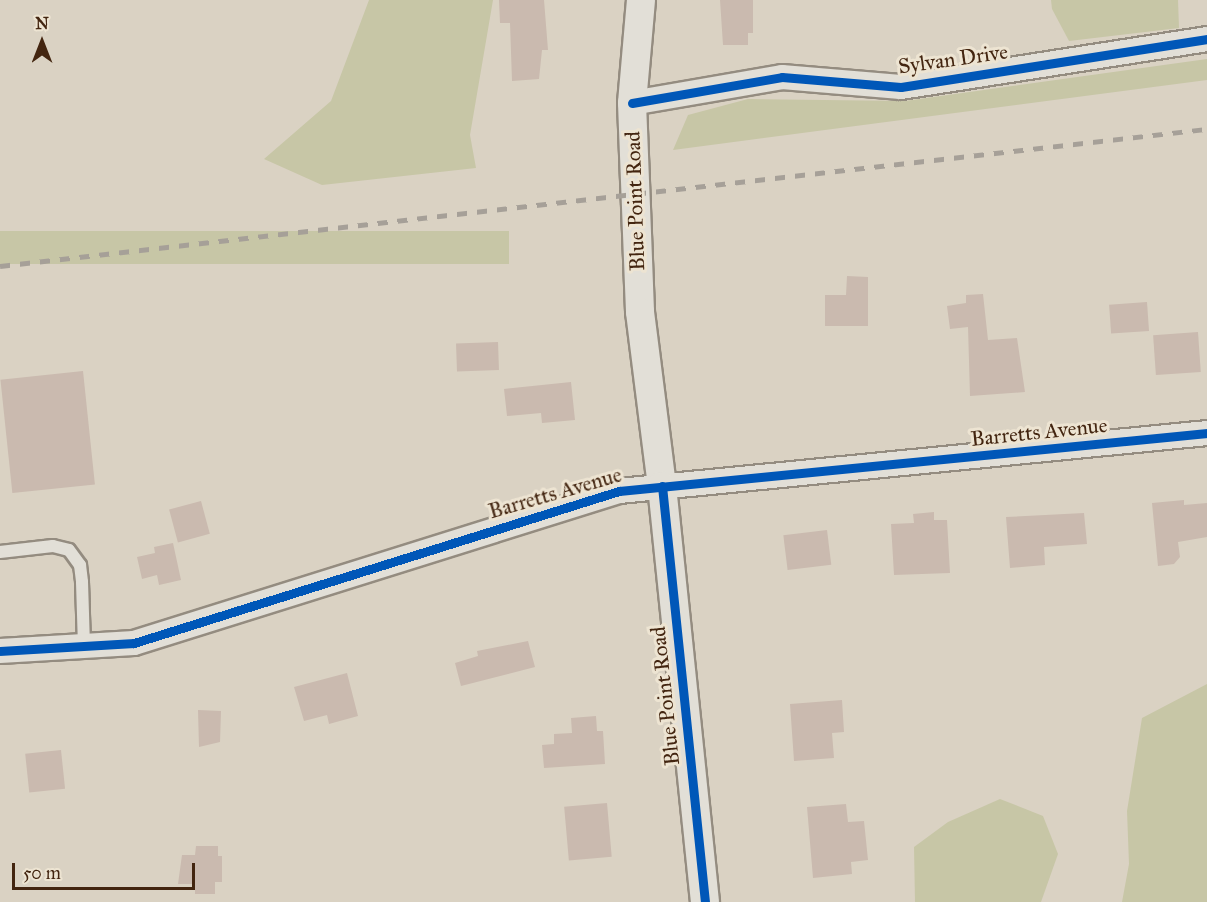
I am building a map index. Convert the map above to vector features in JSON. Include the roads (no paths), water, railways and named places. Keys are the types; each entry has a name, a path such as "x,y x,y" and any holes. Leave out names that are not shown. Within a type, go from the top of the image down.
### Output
{"street":[{"name":"Blue Point Road","path":"641,0 632,103 640,312 662,486 705,902"},
{"name":"Sylvan Drive","path":"632,103 782,77 901,87 1207,39"},
{"name":"Barretts Avenue","path":"0,651 134,643 601,496 662,486 700,486 1207,433"}],"lane":[{"path":"0,552 53,546 69,550 80,565 84,646"}],"railway":[{"path":"0,266 1207,129"}]}
